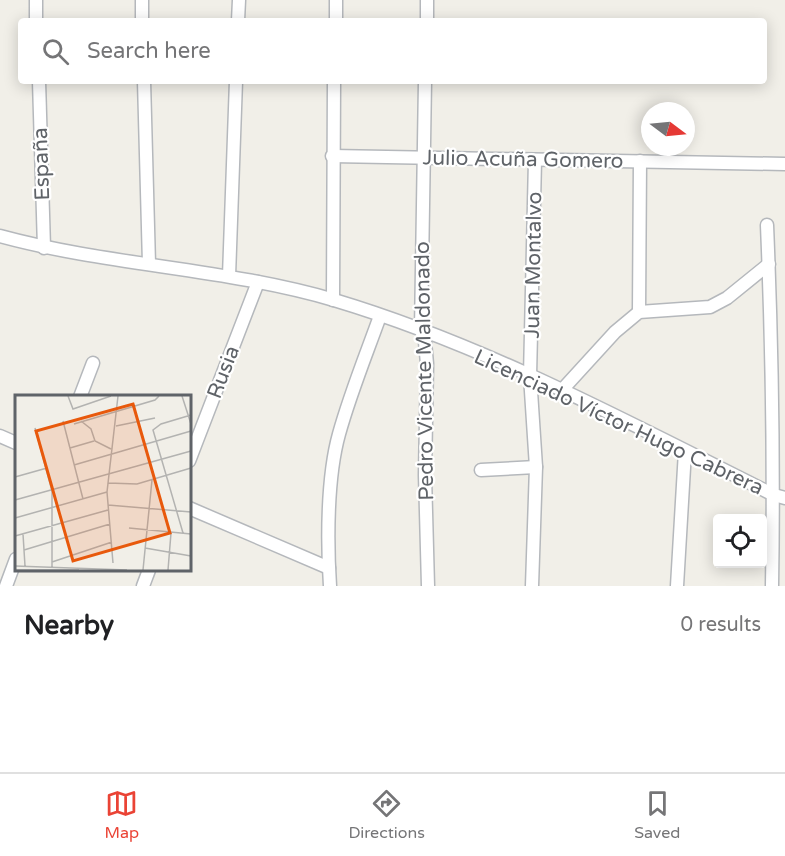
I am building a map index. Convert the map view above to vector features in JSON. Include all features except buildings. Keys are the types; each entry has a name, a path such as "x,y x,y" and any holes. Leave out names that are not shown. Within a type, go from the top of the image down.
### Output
{"street":[{"path":"36,0 36,18"},
{"path":"142,0 142,18"},
{"path":"238,18 239,0"},
{"path":"336,0 336,18"},
{"path":"427,18 428,0"},
{"name":"España","path":"39,84 44,248"},
{"path":"144,84 149,264"},
{"path":"229,276 236,84"},
{"path":"333,300 334,84"},
{"name":"Pedro Vicente Maldonado","path":"425,84 421,330 425,342 427,364 425,475 428,586"},
{"name":"Julio Acuña Gomero","path":"332,156 785,164"},
{"name":"Juan Montalvo","path":"532,586 536,467 530,376 535,160"},
{"path":"639,312 640,161"},
{"path":"767,225 779,496 772,586"},
{"name":"Licenciado Víctor Hugo Cabrera","path":"0,236 44,248 229,276 333,300 421,330 562,390 779,496"},
{"path":"562,390 615,332 639,312 710,308 728,298 769,264"},
{"name":"Rusia","path":"190,458 258,282"},
{"path":"330,586 331,480 334,458 339,434 380,316"},
{"path":"81,395 93,363"},
{"path":"0,436 15,443"},
{"path":"677,586 685,451"},
{"path":"481,470 536,467"},
{"path":"190,508 329,568"},
{"path":"6,586 15,562"},
{"path":"143,586 149,571"}]}
